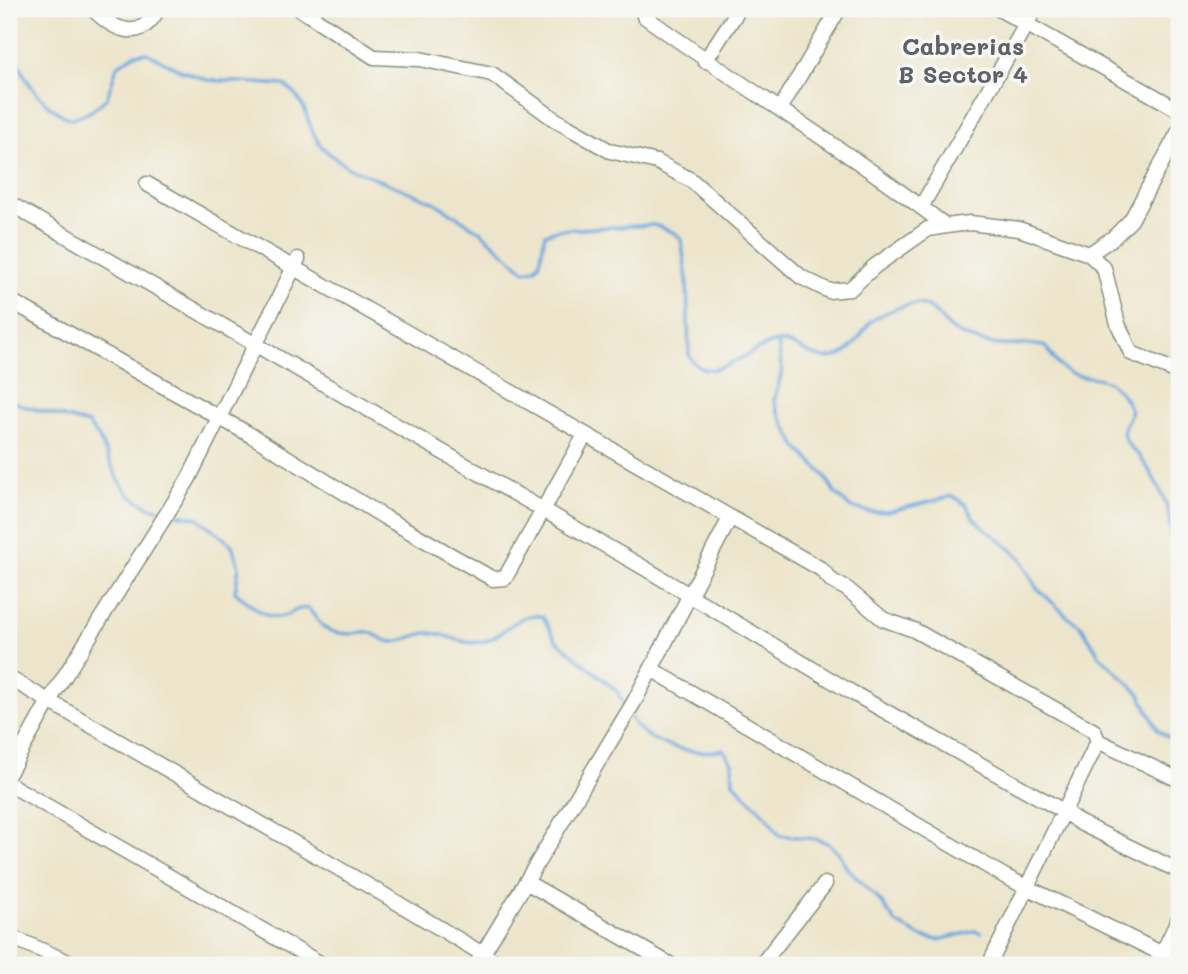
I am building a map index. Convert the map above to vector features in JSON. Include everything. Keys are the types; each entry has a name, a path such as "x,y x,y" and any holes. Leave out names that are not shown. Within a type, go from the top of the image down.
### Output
{"street":[{"path":"93,9 116,28 127,31 144,26 158,9"},
{"path":"300,9 374,57 420,59 492,74 557,121 610,150 657,162 691,180 801,277 829,291 850,289 875,266 928,229 946,226 970,223 1019,229 1089,254 1104,268 1118,324 1131,353 1173,370 1179,376"},
{"path":"648,9 644,16 705,61 780,109 946,226"},
{"path":"705,61 738,9"},
{"path":"780,109 839,9"},
{"path":"999,9 1179,110"},
{"path":"921,206 1035,9"},
{"path":"1089,254 1113,238 1131,220 1179,131"},
{"path":"147,184 296,263 585,435 821,569 832,581 847,589 883,619 914,630 1094,731 1098,741 1179,780"},
{"path":"9,203 543,510 851,692 1065,811 1080,823 1179,871"},
{"path":"9,774 49,701 188,480 296,263"},
{"path":"9,300 219,418 493,579 505,578 585,435"},
{"path":"479,960 651,669 730,518"},
{"path":"651,669 1027,887 1159,960 1179,962"},
{"path":"9,678 381,893 479,960 501,965"},
{"path":"989,965 1098,741"},
{"path":"9,784 323,965"},
{"path":"526,882 671,965"},
{"path":"761,965 825,884"},
{"path":"1159,960 1179,918"},
{"path":"9,936 75,965"}],"waterway":[{"path":"11,9 14,48 24,74 44,101 71,119 90,112 107,98 117,66 135,54 147,53 207,80 285,85 296,95 312,131 321,146 332,156 350,168 434,202 481,232 525,271 535,269 540,262 545,234 557,230 654,225 675,233 681,239 687,280 689,355 697,365 707,369 731,364 778,342 791,344 822,358 836,357 852,346 875,319 906,305 918,304 934,312 956,332 973,339 999,345 1046,347 1062,368 1080,376 1104,380 1121,393 1130,410 1123,432 1125,439 1140,457 1162,494 1167,506 1173,543 1179,556"},
{"path":"778,342 782,371 774,401 778,412 797,447 824,475 835,493 850,507 870,512 887,512 953,496 966,505 974,519 1020,557 1036,587 1082,627 1099,655 1140,694 1158,730 1168,737"},
{"path":"9,399 24,406 88,424 99,438 118,479 129,495 150,507 165,511"},
{"path":"172,513 198,518 232,545 239,567 235,592 265,614 280,617 300,609 309,609 322,626 336,633 368,632 393,642 429,633 474,643 489,639 526,617 543,617 556,640 617,691 625,707"},
{"path":"630,717 637,727 658,742 685,750 723,749 732,763 733,782 768,818 779,835 828,843 838,852 846,867 881,902 896,923 922,937 938,940 975,931 981,933"}],"district":[{"name":"Cabrerias B Sector 4","path":"963,59"}]}
